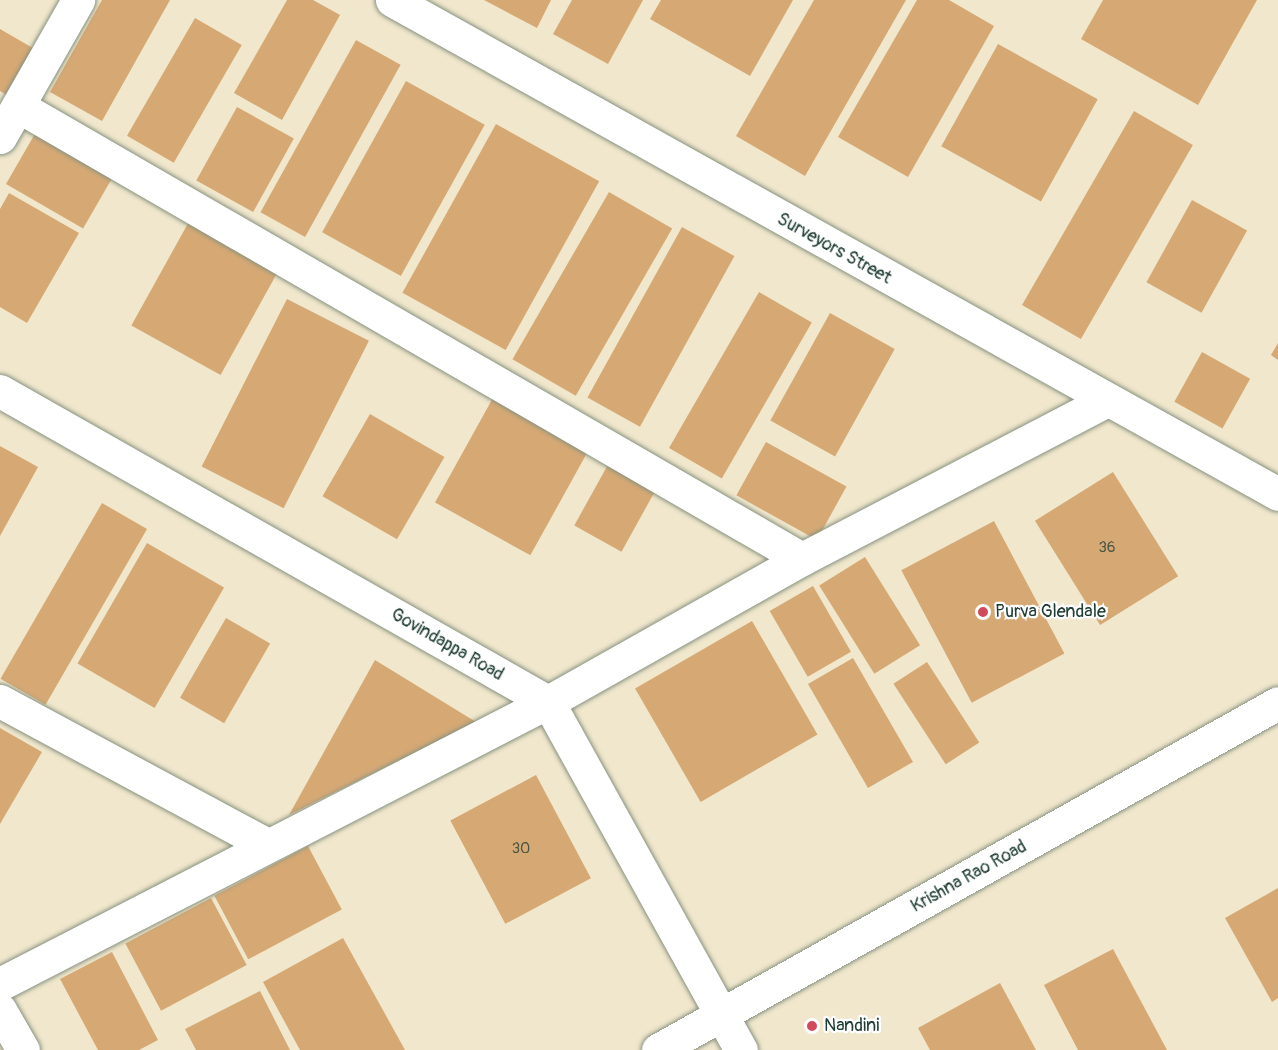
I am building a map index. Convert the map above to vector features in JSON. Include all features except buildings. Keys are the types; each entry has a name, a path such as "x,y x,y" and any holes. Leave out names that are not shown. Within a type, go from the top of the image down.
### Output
{"street":[{"path":"0,137 78,0"},
{"name":"Surveyors Street","path":"392,0 1104,402 1278,495"},
{"path":"18,106 802,559"},
{"name":"Govindappa Road","path":"0,392 548,702"},
{"path":"0,984 548,702 802,559 1104,402"},
{"path":"0,701 267,845"},
{"path":"548,702 741,1050"},
{"name":"Krishna Rao Road","path":"658,1050 1278,704"},
{"path":"0,1010 23,1050"}],"place":[{"name":"Purva Glendale","path":"983,612"},
{"name":"Nandini","path":"812,1026"}]}
